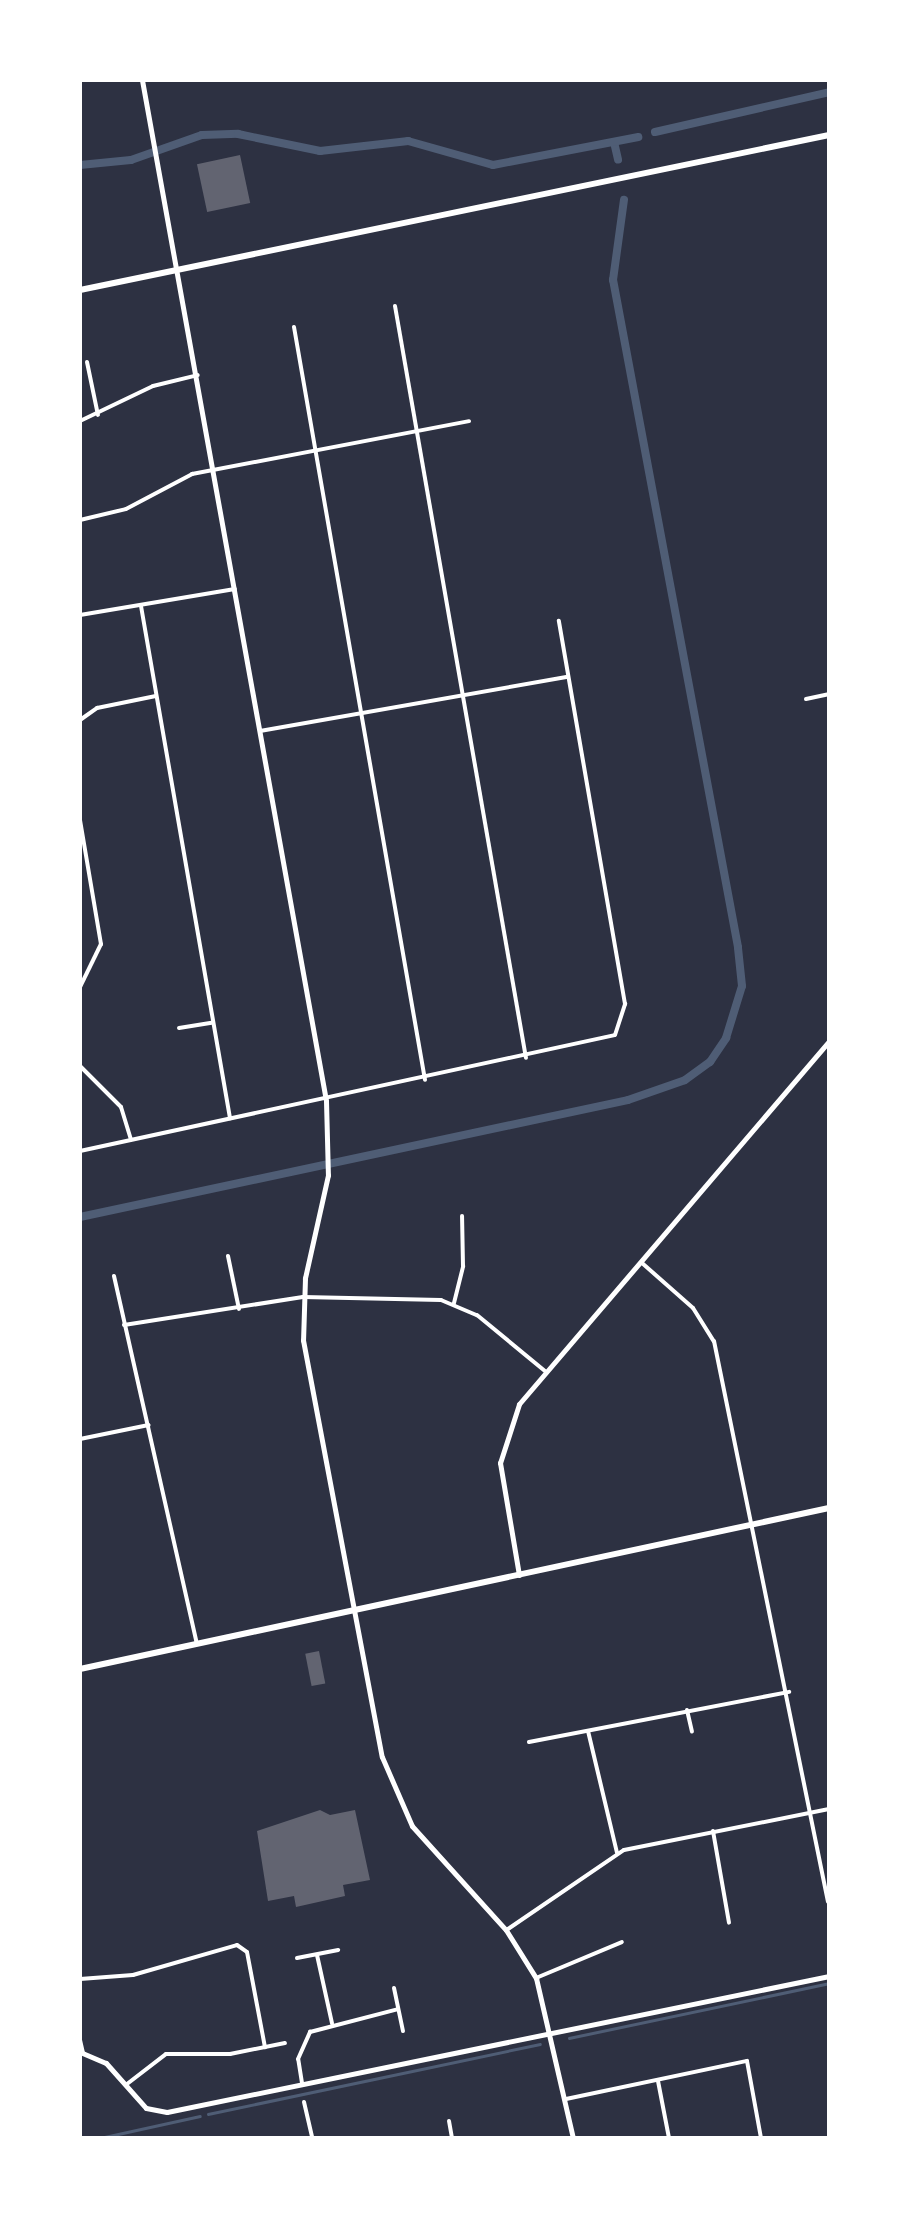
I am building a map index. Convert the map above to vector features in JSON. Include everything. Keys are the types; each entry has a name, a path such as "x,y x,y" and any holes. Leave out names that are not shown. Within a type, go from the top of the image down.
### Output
{"main road":[{"path":"80,290 829,135"},
{"path":"80,1669 829,1508"}],"street":[{"path":"142,80 180,270 326,1101 328,1171 303,1298 303,1340 382,1757 401,1808 441,1865 506,1930 536,1978 552,2031 573,2138"},
{"path":"395,306 526,1058"},
{"path":"294,327 426,1080"},
{"path":"87,362 98,415"},
{"path":"80,421 153,386 198,374"},
{"path":"80,520 126,509 182,477 470,421"},
{"path":"80,615 235,589"},
{"path":"141,606 230,1120"},
{"path":"80,1151 608,1040 626,1015 559,621"},
{"path":"260,731 568,676"},
{"path":"806,698 829,694"},
{"path":"80,720 96,708 156,696"},
{"path":"80,820 101,944 80,987"},
{"path":"179,1028 212,1023"},
{"path":"520,1575 501,1460 514,1416 546,1371 829,1040"},
{"path":"80,1066 122,1107 131,1140"},
{"path":"454,1303 463,1266 462,1216"},
{"path":"228,1256 240,1309"},
{"path":"640,1261 694,1308 714,1341 755,1523 828,1902"},
{"path":"114,1276 197,1644"},
{"path":"124,1325 303,1298 454,1303 546,1371"},
{"path":"80,1439 150,1425"},
{"path":"529,1742 788,1692"},
{"path":"687,1710 692,1732"},
{"path":"588,1732 618,1853"},
{"path":"506,1930 618,1853 829,1808"},
{"path":"713,1831 729,1923"},
{"path":"536,1978 622,1942"},
{"path":"80,1979 133,1975 237,1946 246,1952 265,2047"},
{"path":"297,1958 338,1950"},
{"path":"317,1954 332,2023"},
{"path":"80,2040 82,2052 106,2062 124,2086 159,2112 829,1976"},
{"path":"394,1988 403,2030"},
{"path":"302,2083 302,2040 332,2023 398,2009"},
{"path":"124,2086 166,2054 286,2043"},
{"path":"566,2099 747,2061 761,2138"},
{"path":"658,2080 670,2138"},
{"path":"304,2102 312,2138"},
{"path":"448,2122 452,2138"}],"building":[{"path":"240,155 250,203 207,212 197,164"},
{"path":"319,1651 325,1683 312,1686 305,1654"},
{"path":"320,1810 330,1815 355,1810 370,1880 343,1885 345,1896 296,1907 294,1896 268,1901 257,1831"}],"waterway":[{"path":"655,132 829,92"},
{"path":"80,165 131,160 202,135 238,134 320,151 408,141 493,165 638,137"},
{"path":"614,142 618,160"},
{"path":"80,1217 628,1100 685,1080 710,1062 726,1038 742,986 738,947 613,280 624,200"},
{"path":"569,2038 829,1983"},
{"path":"208,2114 540,2044"},
{"path":"100,2138 200,2116"}]}
